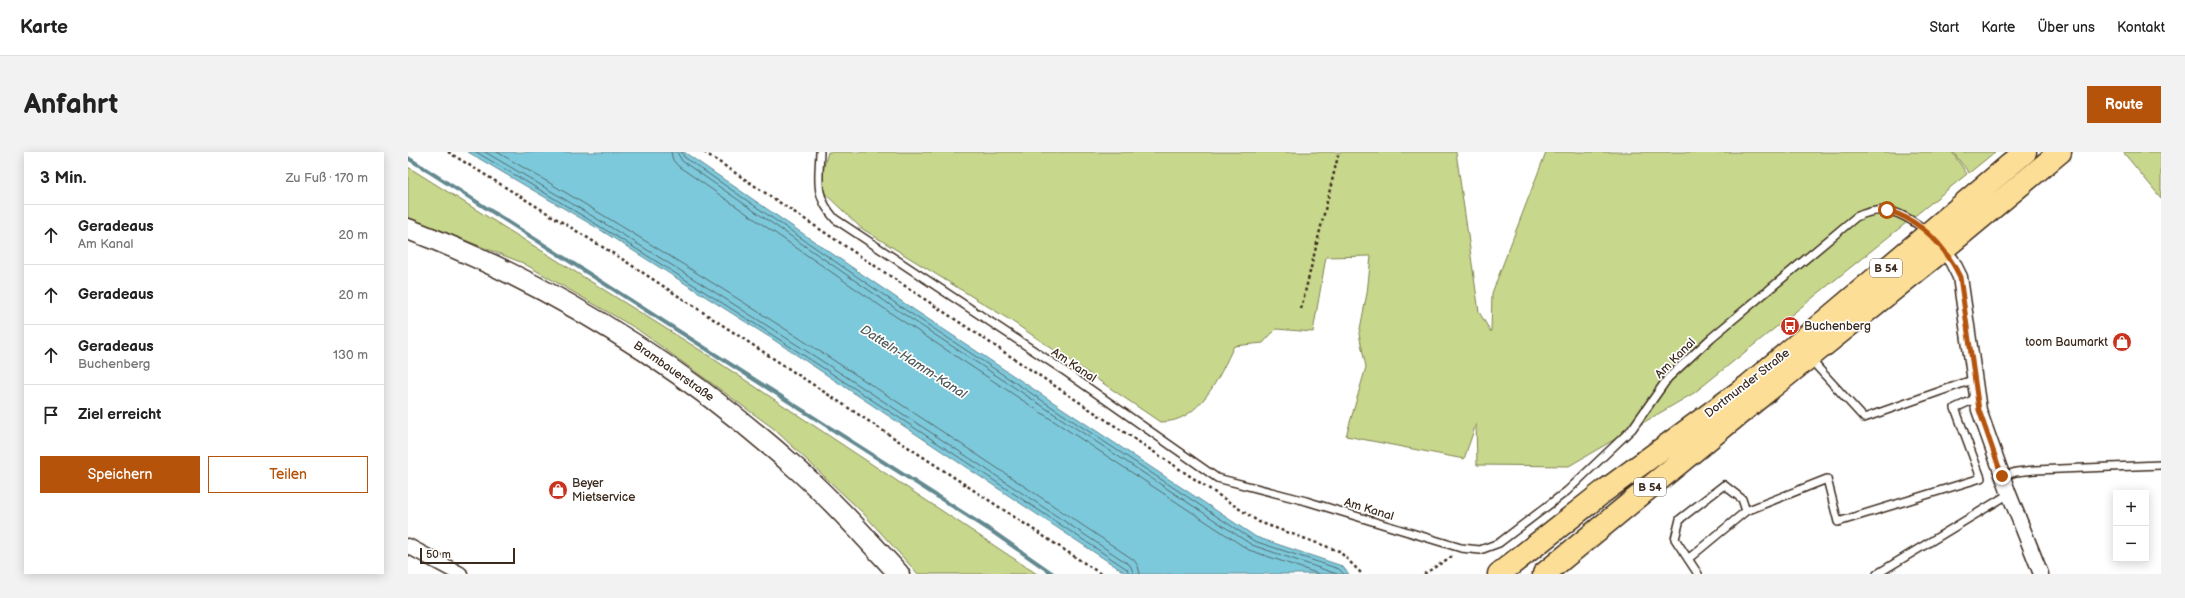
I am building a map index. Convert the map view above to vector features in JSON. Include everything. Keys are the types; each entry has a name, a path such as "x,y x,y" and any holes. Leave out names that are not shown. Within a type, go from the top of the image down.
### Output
{"main road":[{"name":"Dortmunder Straße","path":"1499,574 1603,492 1749,384 1922,227 2025,152"},
{"name":"Dortmunder Straße","path":"1544,574 1756,400 1809,359 1944,249 2060,152"},
{"name":"Brambauerstraße","path":"408,229 516,275 597,320 651,354 704,391 798,470 898,574"}],"street":[{"path":"1922,227 1944,249 1960,277 1979,410 2002,476 2041,574"},
{"path":"408,546 460,574"}],"lane":[{"name":"Am Kanal","path":"820,152 818,188 825,208 835,219 1063,370 1217,478 1306,501 1461,548 1480,550 1499,543 1567,491 1632,429 1668,378 1711,338 1856,217 1871,210 1887,210 1902,215 1922,227"},
{"path":"1809,359 1864,418 1975,379"},
{"path":"1688,559 1746,511 1827,479 1838,522 1981,478 1955,408 1977,398"},
{"path":"2002,476 2016,472 2035,470 2161,465"},
{"path":"1698,574 1675,539 1680,519 1724,485 1742,499 1746,511"},
{"path":"1877,574 2009,494"}],"path":[{"path":"448,152 628,264 1101,574"},
{"path":"704,152 1260,522 1339,551 1362,574"},
{"path":"1301,309 1339,152"},
{"path":"1424,574 1456,554 1461,548"}],"green space":[{"path":"828,152 1456,152 1479,312 1491,332 1492,293 1546,152 1952,152 1967,174 1694,393 1569,466 1477,465 1476,424 1464,459 1346,436 1366,367 1359,334 1367,293 1371,256 1326,257 1313,332 1276,329 1263,343 1234,346 1215,384 1197,407 1186,415 1174,420 1160,422 1010,320 861,228 818,187"},
{"path":"1953,152 1995,152 1969,173"},
{"path":"2123,152 2161,152 2161,198"},
{"path":"408,167 700,350 1037,574 918,574 862,512 773,428 637,329 523,263 408,218"}],"water":[{"name":"Datteln-Hamm-Kanal","path":"468,152 684,152 904,303 1256,537 1342,566 1349,574 1127,574 774,340 599,229"}],"waterway":[{"path":"408,158 993,532 1053,574"}],"place":[{"name":"Buchenberg","path":"1790,326"},
{"name":"toom Baumarkt","path":"2122,342"},
{"name":"Beyer Mietservice","path":"558,490"}],"route":[{"path":"1887,210 1916,222 1928,232 1944,249 1960,277 1979,410 2002,476"}]}
